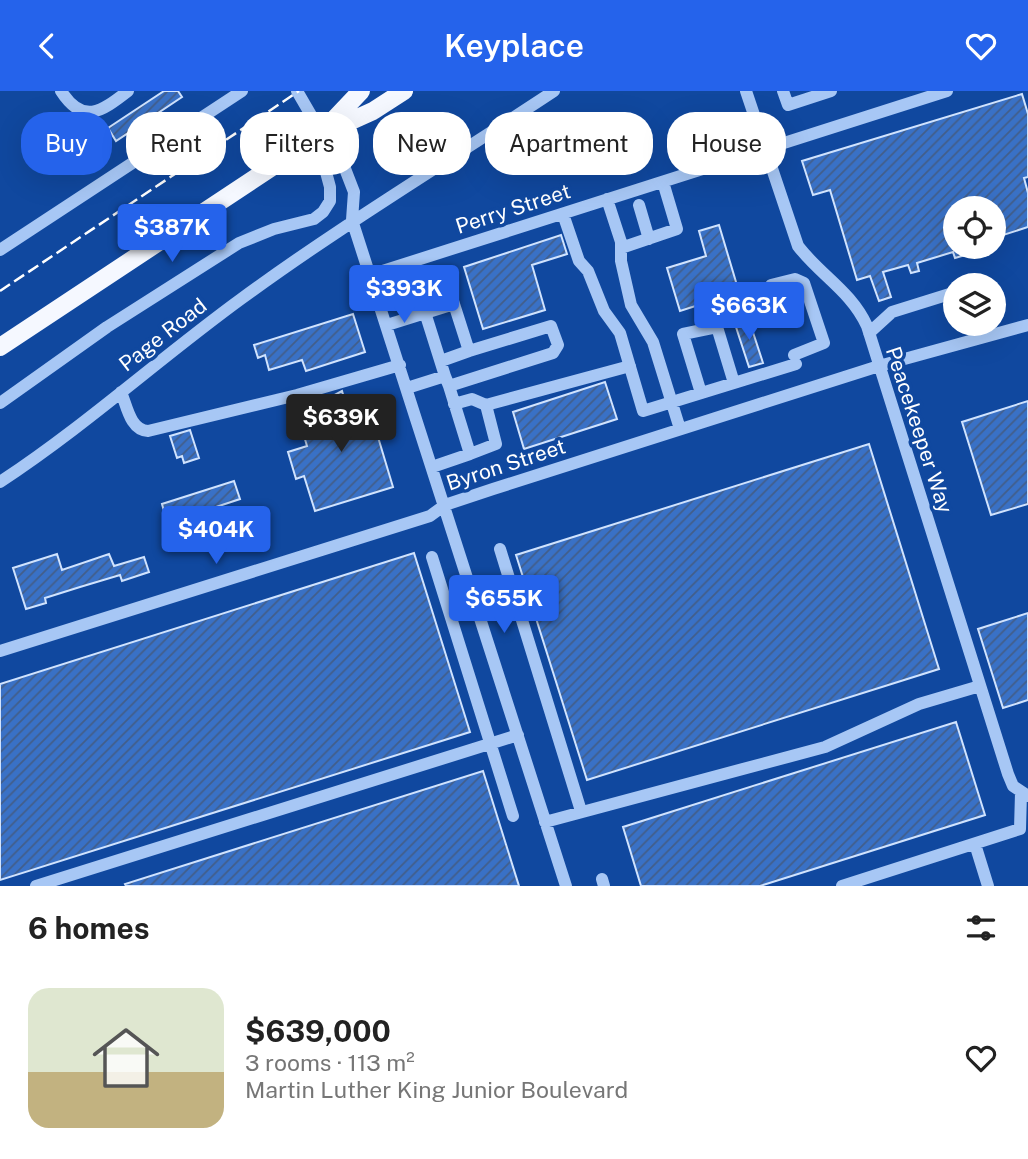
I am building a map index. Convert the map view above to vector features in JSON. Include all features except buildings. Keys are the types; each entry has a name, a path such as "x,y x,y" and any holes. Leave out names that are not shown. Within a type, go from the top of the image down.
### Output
{"main road":[{"path":"342,112 361,91"},
{"path":"359,117 404,91"},
{"path":"0,347 260,175"}],"street":[{"path":"61,91 72,108 82,113 98,111 128,91"},
{"path":"0,250 242,91"},
{"path":"298,91 310,112"},
{"name":"Page Road","path":"0,482 247,295 352,221 387,202 554,91"},
{"name":"Peacekeeper Way","path":"747,91 753,112"},
{"path":"783,91 789,105 831,91"},
{"name":"Perry Street","path":"786,142 947,91"},
{"path":"0,403 119,319 239,243 314,219 330,201 327,175"},
{"path":"347,175 354,192 352,221 566,886"},
{"name":"Perry Street","path":"370,275 684,175"},
{"name":"Peacekeeper Way","path":"773,175 798,246 811,264 836,282 853,301 869,333 1008,774 1024,795"},
{"path":"621,248 677,229 663,182"},
{"path":"607,199 621,248 631,305 653,342 680,429"},
{"path":"639,205 649,239"},
{"path":"563,214 579,261 588,271 604,311 620,333 643,411 734,383 795,360 824,343 804,283 795,279 771,285"},
{"path":"444,275 469,351"},
{"path":"417,287 470,454"},
{"path":"869,333 891,312 943,296"},
{"path":"387,325 454,304"},
{"name":"Byron Street","path":"0,652 430,516 445,505 680,429 879,366 1028,325"},
{"path":"407,388 447,381 553,352 558,345 551,326 441,361"},
{"path":"701,393 683,334 716,327 734,383"},
{"path":"121,392 134,425 140,430 148,431 297,395 400,365"},
{"path":"454,404 472,399 486,405 629,366"},
{"path":"432,467 496,444 486,405"},
{"path":"500,549 581,811"},
{"path":"432,557 513,816"},
{"path":"545,822 817,749 919,704 980,686"},
{"path":"36,886 518,735"},
{"path":"842,886 1020,829 1024,795"},
{"path":"975,844 988,886"}],"railway":[{"path":"0,291 299,91"}]}
